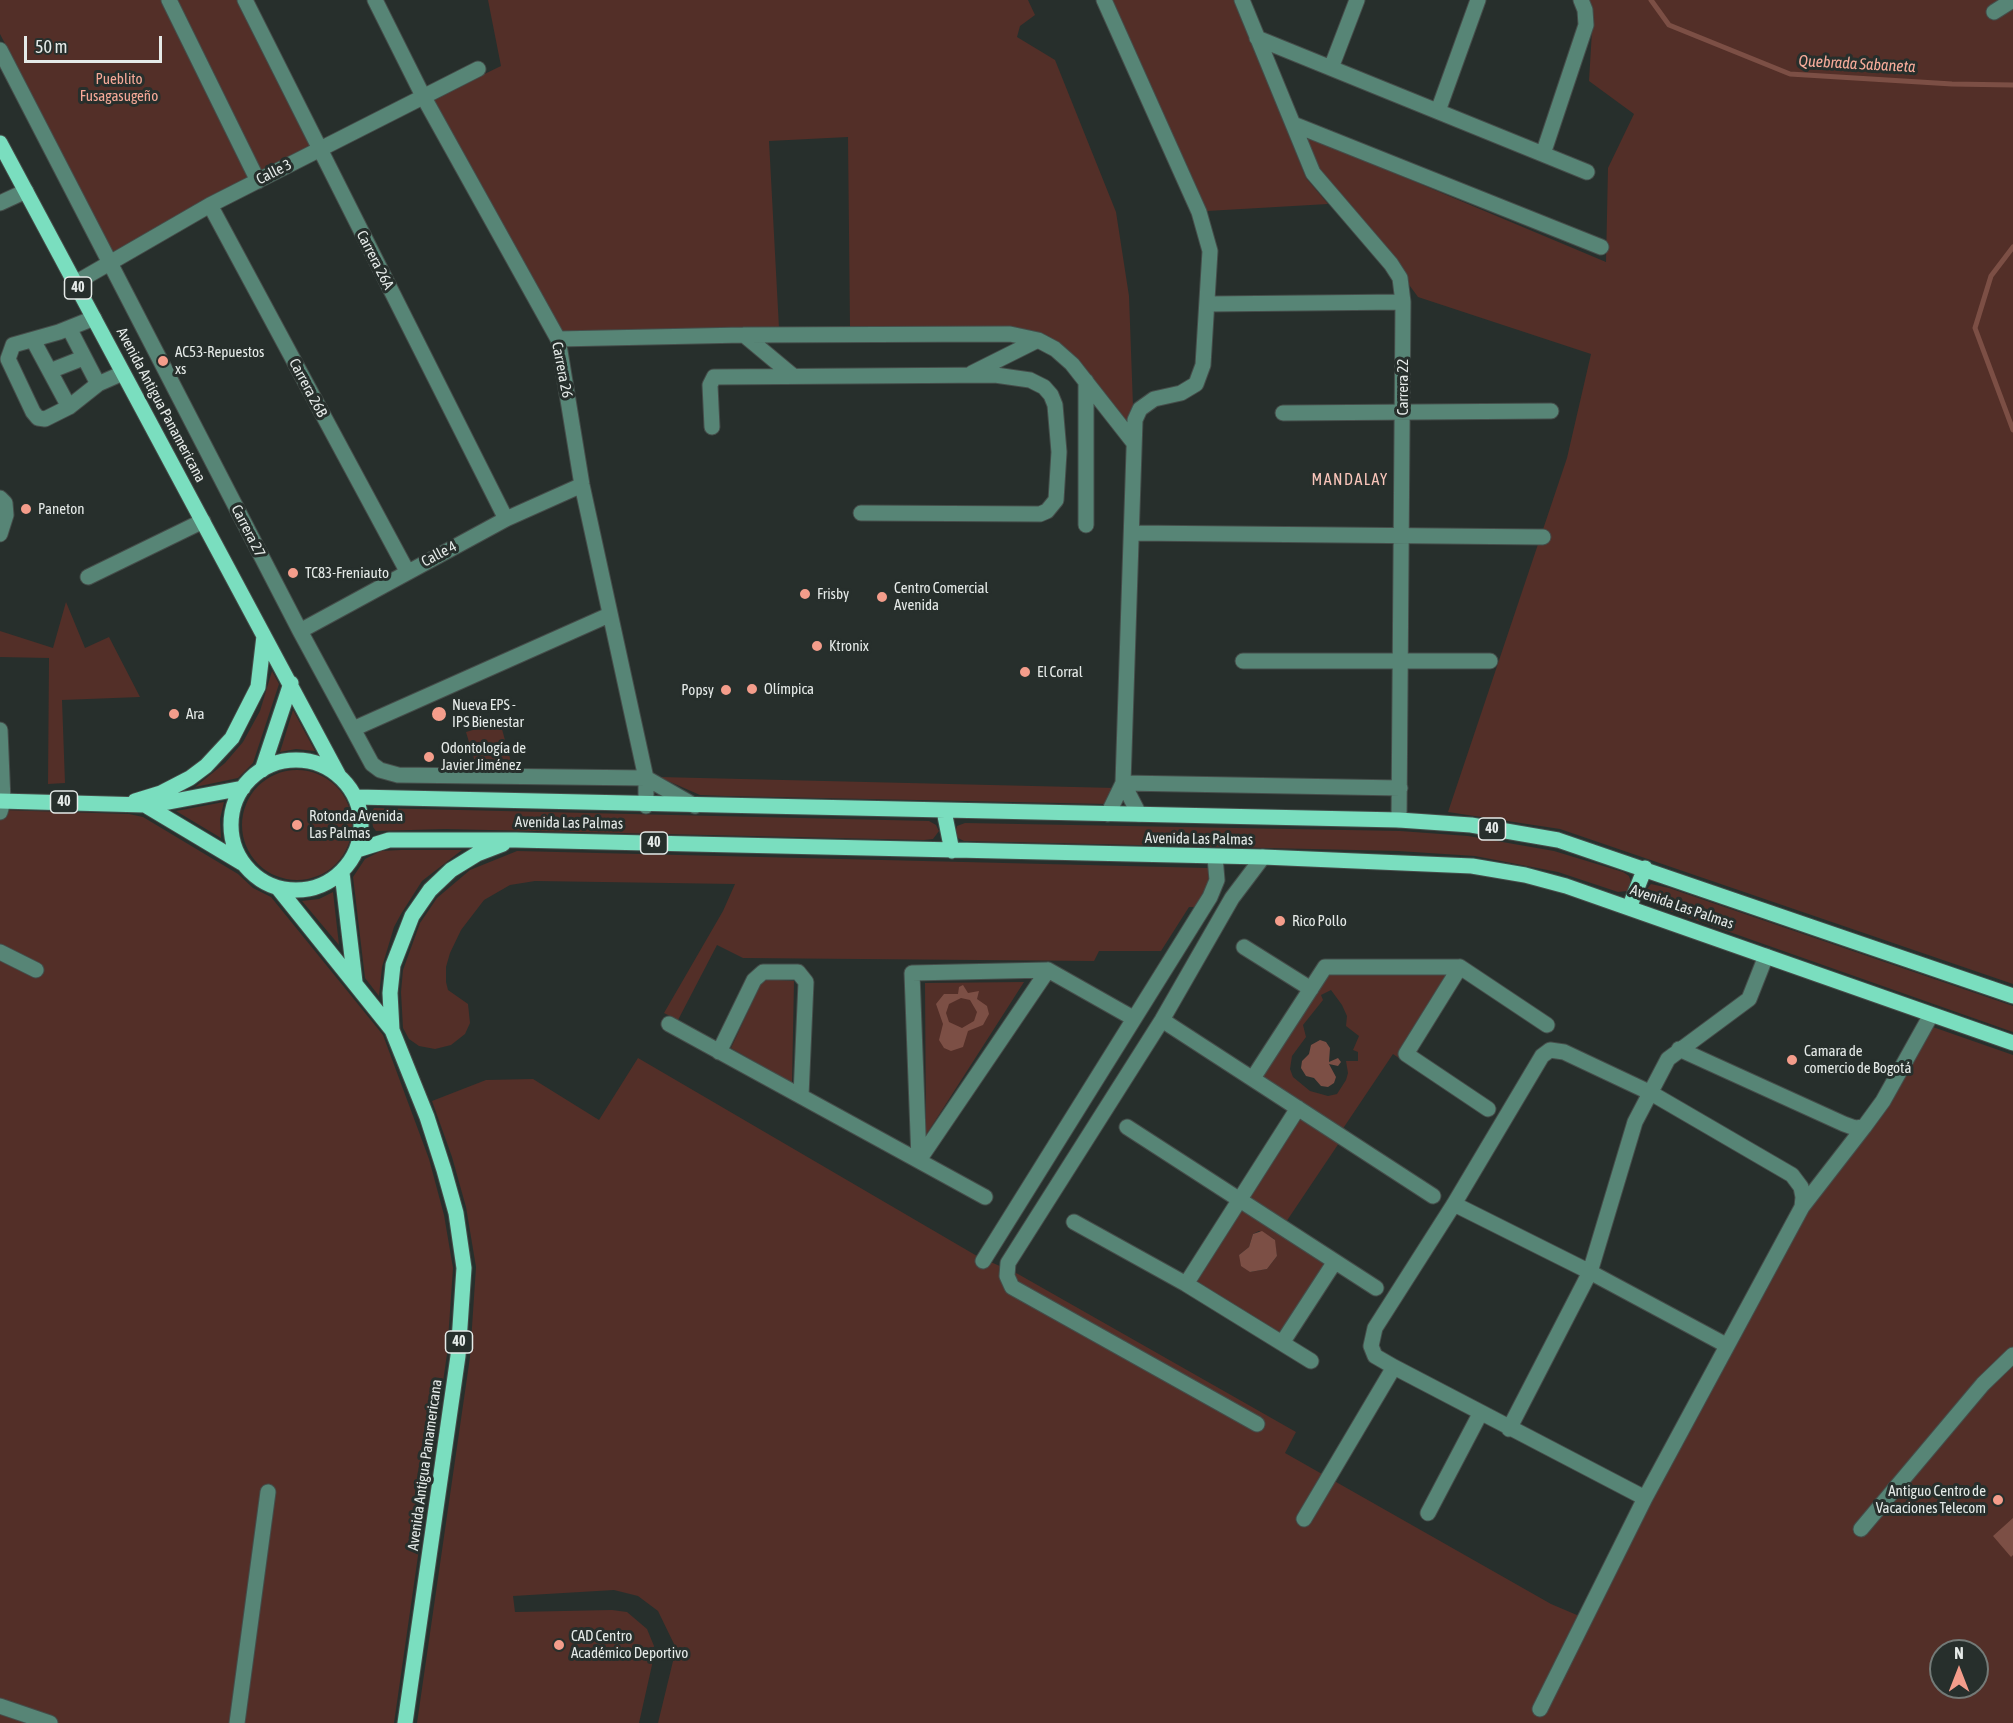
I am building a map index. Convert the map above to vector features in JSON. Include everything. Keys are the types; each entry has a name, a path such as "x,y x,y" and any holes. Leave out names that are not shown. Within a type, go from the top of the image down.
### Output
{"main road":[{"name":"Avenida Antigua Panamericana","path":"0,143 339,776"},
{"path":"129,803 161,793 190,778 206,766 232,738 258,687 264,636"},
{"name":"40","path":"262,770 291,683"},
{"name":"40","path":"342,873 315,888 296,890 278,888 258,879 244,865 236,849 231,830 234,805 243,788 262,770 278,762 299,760 322,765 339,776 356,797 362,826 357,850"},
{"path":"148,806 243,788"},
{"name":"Avenida Las Palmas","path":"356,797 646,806 1400,820 1471,825 1558,840 2013,996"},
{"name":"40","path":"1,805 129,803 148,806"},
{"path":"148,806 244,865"},
{"path":"944,811 952,851"},
{"name":"Avenida Las Palmas","path":"357,850 389,840 516,840 1263,858 1472,866 1535,878 1629,908 2013,1043"},
{"path":"392,1030 390,993 393,965 404,932 416,909 430,890 451,870 477,854 516,840"},
{"path":"355,982 342,873 357,850"},
{"path":"1629,908 1645,868"},
{"name":"Avenida Antigua Panamericana","path":"278,888 392,1030 427,1117 456,1213 464,1268 458,1356 405,1723"}],"street":[{"path":"169,0 258,181"},
{"name":"Carrera 26A","path":"245,0 506,519"},
{"name":"Carrera 26","path":"375,0 423,96 558,339 582,485 646,778 646,806"},
{"path":"1104,0 1199,212 1210,251 1203,365 1196,384 1182,393 1154,399 1140,409 1135,420 1123,783 1108,814"},
{"name":"Carrera 22","path":"1242,0 1313,173 1391,264 1400,278 1403,302 1400,820"},
{"path":"1331,68 1357,0"},
{"path":"1438,111 1478,0"},
{"path":"1543,154 1586,25 1585,10 1581,0"},
{"path":"1994,12 2013,0"},
{"path":"1257,38 1587,172"},
{"name":"Carrera 27","path":"0,50 300,631 372,764 388,774 646,778"},
{"name":"Calle 3","path":"75,283 210,206 478,69"},
{"path":"1293,124 1601,247"},
{"path":"0,203 26,191"},
{"name":"Carrera 26B","path":"210,206 407,571"},
{"path":"1208,304 1403,302"},
{"path":"93,318 69,328 13,345 8,359 33,412 38,418 45,419 69,407 98,384 123,372"},
{"path":"69,328 98,384"},
{"path":"558,339 744,335 1010,334 1038,340 1054,349 1086,381 1134,443"},
{"path":"744,335 792,375"},
{"path":"33,340 69,407"},
{"path":"969,375 1038,340"},
{"path":"50,371 83,358"},
{"path":"712,427 712,379 792,375 969,375 1030,380 1044,387 1051,395 1059,452 1057,494 1053,507 1040,514 861,513"},
{"path":"1086,381 1086,525"},
{"path":"1283,413 1551,411"},
{"name":"Calle 4","path":"300,631 506,519 582,485"},
{"path":"0,498 5,503 6,515 0,534"},
{"path":"88,577 203,521"},
{"path":"1132,533 1543,537"},
{"path":"352,729 609,615"},
{"path":"1243,661 1491,661"},
{"path":"0,730 1,805"},
{"path":"646,778 695,806"},
{"path":"1123,783 1400,788"},
{"path":"1123,783 1139,814"},
{"path":"983,1261 1210,897 1217,880 1215,857"},
{"path":"1257,1424 1012,1287 1007,1276 1008,1263 1162,1020 1232,898 1263,858"},
{"path":"1244,947 1311,989"},
{"path":"0,952 36,970"},
{"path":"1509,1429 1590,1272 1635,1122 1668,1059 1749,999 1766,956"},
{"path":"1253,1078 1325,967 1460,967 1547,1025"},
{"path":"1460,967 1407,1054 1488,1109"},
{"path":"919,1160 912,973 1048,970 1133,1018"},
{"path":"919,1160 1048,970"},
{"path":"719,1052 754,980 763,972 798,972 806,982 801,1096"},
{"path":"1540,1709 1645,1498 1802,1207 1883,1101 1931,1015"},
{"path":"1162,1020 1432,1196"},
{"path":"669,1024 985,1197"},
{"path":"1679,1049 1844,1124 1855,1128 1864,1127"},
{"path":"1645,1498 1394,1368 1372,1353 1372,1334 1547,1051 1564,1052 1650,1093 1792,1175 1801,1187 1802,1207"},
{"path":"1186,1284 1298,1108"},
{"path":"1127,1127 1240,1199 1334,1263 1376,1288"},
{"path":"1454,1204 1590,1272 1726,1345"},
{"path":"1074,1222 1186,1284 1311,1361"},
{"path":"1282,1343 1334,1263"},
{"path":"1861,1529 1983,1384 2013,1355"},
{"path":"1304,1519 1394,1368"},
{"path":"1428,1513 1480,1414"},
{"path":"237,1723 268,1492"},
{"path":"0,1706 50,1723"}],"green space":[{"name":"Pueblito Fusagasugeño","path":"0,0 238,0 310,146 113,253 0,34"},
{"path":"488,0 1028,0 1035,15 1020,26 1017,37 1055,60 1116,212 1129,296 1133,406 1128,423 1060,344 850,329 848,137 769,141 779,328 562,332 433,99 501,66"},
{"path":"1112,0 1235,0 1306,178 1328,204 1207,211"},
{"path":"1589,0 2013,0 2013,984 1560,829 1448,812 1567,458 1591,354 1418,297 1407,282 1398,260 1319,171 1306,136 1606,262 1608,168 1634,114 1589,81 1593,14"},
{"path":"66,602 85,648 109,637 140,697 62,700 65,783 48,784 49,658 0,657 0,631 53,648"},
{"path":"272,671 279,684 253,763 238,778 195,787 225,763 243,742 260,711"},
{"path":"293,710 315,751 296,749 280,752"},
{"path":"500,722 513,769 477,769 466,732"},
{"path":"297,770 318,775 336,786 347,804 352,825 347,846 336,864 318,875 297,880 276,875 258,864 247,846 242,825 247,804 258,786 276,775"},
{"path":"659,777 1116,788 1107,804 725,796 700,795"},
{"path":"224,802 220,819 221,838 176,811"},
{"path":"374,808 929,821 936,825 939,831 933,839 924,840 445,829 376,831 373,827 371,813"},
{"path":"0,810 129,814 143,817 238,874 253,888 271,897 383,1035 429,1159 444,1215 453,1268 447,1354 394,1723 0,1723"},
{"path":"965,823 1400,831 1468,836 1554,851 1623,872 1629,876 1632,885 1627,891 1618,892 1558,872 1475,856 1398,851 964,841 956,837 955,833 957,826"},
{"path":"462,850 422,881 401,914 394,927 382,967 379,996 365,978 353,877 365,859 381,851"},
{"path":"517,851 1208,868 1209,881 1196,907 1189,907 1161,951 1099,951 1094,961 743,958 717,945 678,1020 664,1013 723,911 735,884 535,881 510,885 484,900 461,930 450,953 446,967 446,982 448,990 468,1004 470,1023 465,1034 451,1045 435,1049 419,1046 409,1039 403,1028 401,992 403,970 420,923 437,898 470,870"},
{"path":"1651,884 1669,888 2013,1006 2013,1032 1653,905 1643,894"},
{"path":"333,892 339,945 302,901 319,899"},
{"path":"1329,974 1448,974 1403,1061 1393,1054 1342,1130 1262,1077","holes":["1331,990 1347,1016 1346,1026 1359,1036 1353,1050 1358,1052 1358,1061 1346,1061 1348,1073 1346,1080 1337,1094 1328,1096 1310,1091 1293,1077 1290,1069 1292,1056 1306,1037 1303,1025 1323,1000 1321,995"]},
{"path":"763,979 794,981 792,1083 731,1048"},
{"path":"1024,982 926,1135 925,983"},
{"path":"1930,1026 2013,1055 2013,1723 658,1723 674,1657 674,1644 658,1611 638,1596 614,1590 513,1596 515,1612 612,1610 627,1612 647,1629 654,1646 639,1723 417,1723 470,1357 476,1267 466,1207 452,1157 432,1101 486,1080 533,1079 599,1120 638,1058 977,1256 1018,1274 1296,1432 1285,1453 1551,1604 1591,1621 1653,1496 1810,1206"},
{"path":"1300,1117 1339,1143 1286,1222 1249,1198"},
{"path":"1242,1209 1325,1265 1280,1334 1196,1281","holes":["1259,1231 1274,1239 1277,1256 1267,1269 1250,1272 1239,1255 1249,1247 1253,1234"]}],"shaded area":[{"path":"963,985 968,993 979,991 977,999 987,1006 989,1014 983,1025 968,1031 963,1047 951,1051 944,1048 939,1040 943,1024 936,1004 944,994 958,994 959,987","holes":["961,998 970,1000 977,1012 974,1021 962,1028 949,1022 946,1013 949,1004"]},
{"path":"1320,1040 1326,1042 1330,1048 1329,1062 1338,1058 1341,1062 1338,1066 1329,1064 1336,1077 1334,1083 1328,1087 1321,1086 1314,1078 1306,1076 1301,1068 1302,1061 1309,1054 1311,1045"},
{"path":"1262,1231 1275,1240 1277,1256 1267,1269 1250,1272 1241,1266 1239,1255 1249,1247 1253,1234"},
{"path":"2013,1518 2013,1555 2011,1557 1993,1536"}],"waterway":[{"name":"Quebrada Sabaneta","path":"1651,0 1669,25 1790,74 1952,84 2013,85"},
{"name":"Quebrada Sabaneta","path":"2013,247 1991,276 1975,328 2013,430"}],"place":[{"name":"AC53-Repuestos xs","path":"163,361"},
{"name":"Paneton","path":"26,509"},
{"name":"TC83-Freniauto","path":"293,573"},
{"name":"Frisby","path":"805,594"},
{"name":"Centro Comercial Avenida","path":"882,597"},
{"name":"Ktronix","path":"817,646"},
{"name":"El Corral","path":"1025,672"},
{"name":"Olímpica","path":"752,689"},
{"name":"Popsy","path":"726,690"},
{"name":"Ara","path":"174,714"},
{"name":"Nueva EPS - IPS Bienestar","path":"439,714"},
{"name":"Odontología de Javier Jiménez","path":"429,757"},
{"name":"Rotonda Avenida Las Palmas","path":"297,825"},
{"name":"Rico Pollo","path":"1280,921"},
{"name":"Camara de comercio de Bogotá","path":"1792,1060"},
{"name":"Antiguo Centro de Vacaciones Telecom","path":"1998,1500"},
{"name":"CAD Centro Académico Deportivo","path":"559,1645"}],"district":[{"name":"MANDALAY","path":"1350,480"}]}
